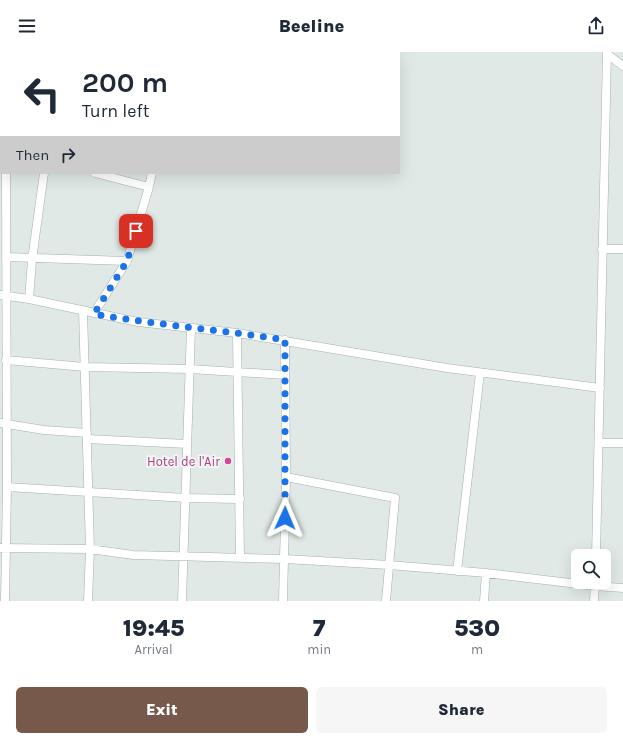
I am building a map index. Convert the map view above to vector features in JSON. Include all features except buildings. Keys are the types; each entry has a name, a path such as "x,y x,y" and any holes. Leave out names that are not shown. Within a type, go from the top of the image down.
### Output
{"street":[{"path":"607,53 623,66"},
{"path":"596,549 607,53"},
{"path":"5,601 3,548 7,487 3,423 6,360 3,296 6,258 6,174"},
{"path":"29,299 32,260 44,174"},
{"path":"100,174 149,187"},
{"path":"94,314 127,261 152,174"},
{"path":"602,249 623,250"},
{"path":"6,258 32,260 127,261"},
{"path":"3,296 29,299 94,314 138,322 237,333 480,373 600,388"},
{"path":"83,311 87,436 87,491 90,549 88,601"},
{"path":"182,601 191,328"},
{"path":"237,333 240,558"},
{"path":"283,601 286,477 285,340"},
{"path":"6,360 85,367 190,369 285,375"},
{"path":"458,571 480,373"},
{"path":"3,423 87,436 187,444"},
{"path":"599,443 623,443"},
{"path":"286,477 395,498 386,601"},
{"path":"7,487 186,498 240,498"},
{"path":"3,548 90,549 133,555 284,559 389,565 571,582"},
{"path":"484,601 486,573"},
{"path":"611,586 623,588"},
{"path":"594,601 595,589"}],"place":[{"name":"Hotel de l'Air","path":"228,461"}],"route":[{"path":"136,231 127,261 94,314 138,322 285,340 285,518"}]}
